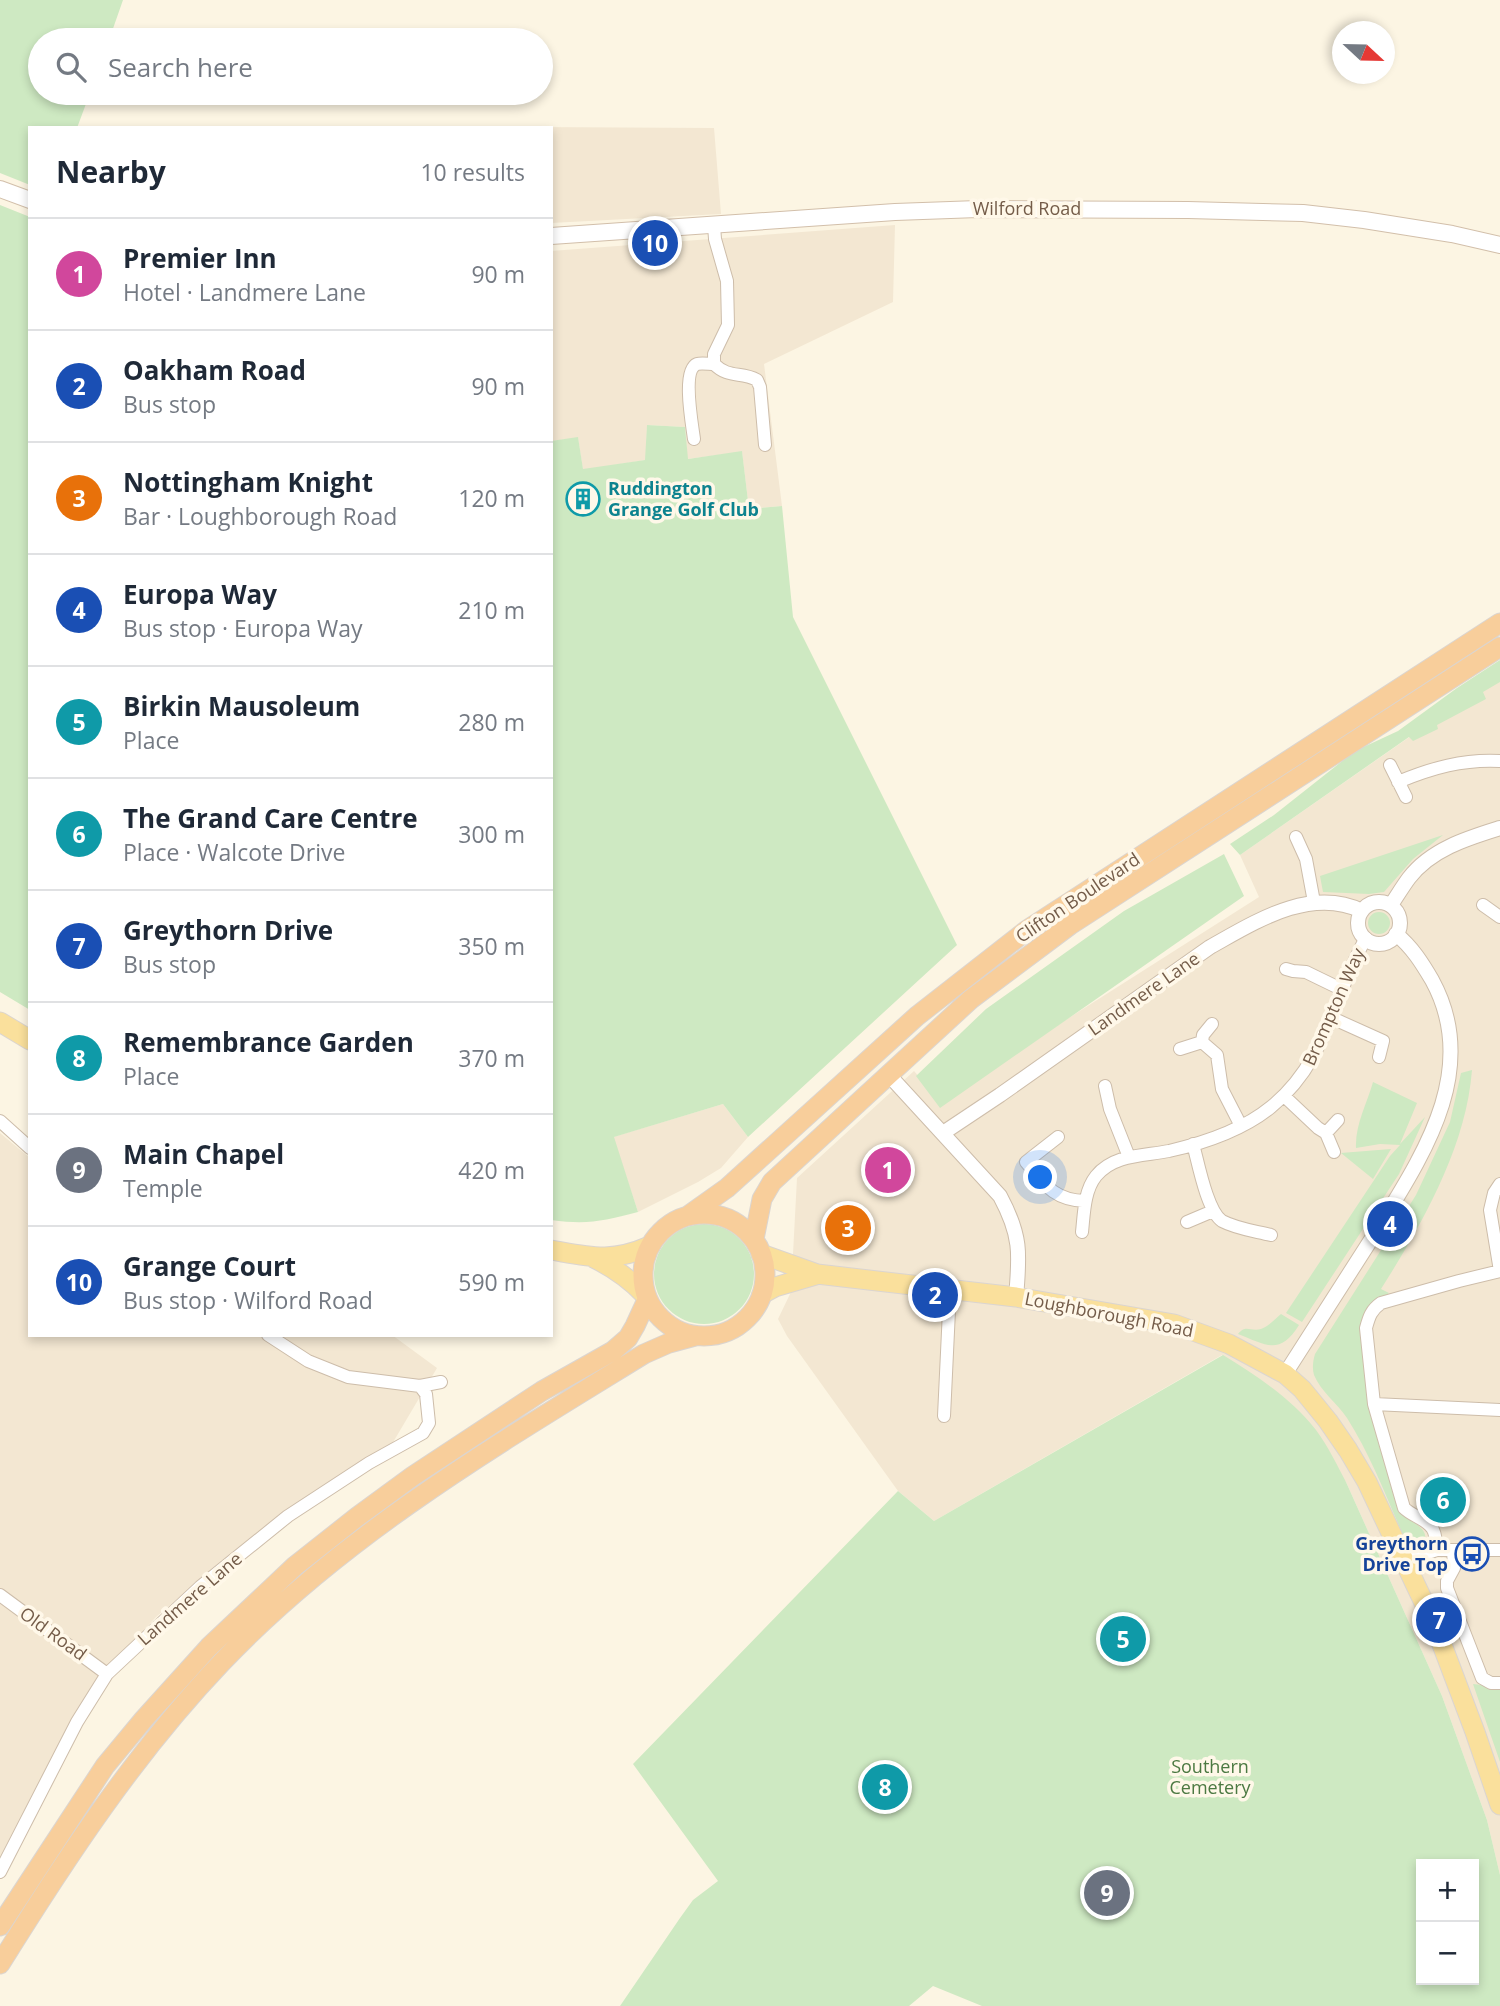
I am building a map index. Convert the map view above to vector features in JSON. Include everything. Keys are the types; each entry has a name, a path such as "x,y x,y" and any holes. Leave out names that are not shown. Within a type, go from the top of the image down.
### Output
{"highway":[{"name":"Clifton Boulevard","path":"689,1215 744,1173 917,1016 1027,930 1500,623"},
{"name":"Clifton Boulevard","path":"758,1247 762,1199 772,1182 971,999 1070,925 1500,647"},
{"path":"0,1964 80,1840 156,1736 224,1659 308,1581 369,1532 424,1493 644,1354 695,1336 717,1335 737,1327 747,1318 756,1307 765,1281 765,1267 758,1247 744,1229 725,1218 704,1214 689,1215 666,1226 650,1246 643,1265 646,1298 656,1314 680,1332 695,1336"},
{"path":"0,1926 105,1766 209,1647 295,1566 357,1517 531,1398 613,1351 628,1338 646,1298"}],"main road":[{"path":"0,189 28,199"},
{"name":"Wilford Road","path":"553,236 909,211 1188,209 1327,216 1452,234 1500,245"},
{"path":"3,1029 28,1039"},
{"path":"553,1250 613,1258 650,1246"},
{"name":"Loughborough Road","path":"758,1247 817,1274 1016,1297 1174,1324 1229,1344 1285,1374 1302,1390 1348,1450 1367,1482 1435,1626 1500,1805"},
{"path":"593,1257 630,1279 646,1298"},
{"name":"Loughborough Road","path":"762,1294 775,1287 817,1274"}],"street":[{"path":"714,226 727,281 728,325 714,354 714,364"},
{"path":"694,439 688,379 691,369 697,365 714,364 729,374 750,376 757,380 760,387 765,444"},
{"path":"1398,782 1449,764 1500,761"},
{"path":"1390,765 1406,797"},
{"path":"1362,911 1359,928 1366,938 1382,943 1393,939 1400,923 1391,905 1410,876 1437,853 1456,843 1500,828"},
{"path":"1296,837 1306,859 1314,902"},
{"name":"Landmere Lane","path":"943,1133 1210,947 1285,909 1314,902 1352,906 1362,911 1366,906 1377,902 1391,905"},
{"path":"1483,905 1500,917"},
{"path":"1285,1374 1416,1167 1441,1111 1451,1053 1448,1023 1440,995 1421,960 1396,934"},
{"name":"Brompton Way","path":"1082,1232 1085,1201 1095,1177 1108,1165 1129,1157 1211,1139 1260,1116 1284,1096 1318,1050 1350,968 1366,938"},
{"path":"1286,969 1306,972 1343,990"},
{"path":"1332,1018 1383,1041 1379,1057"},
{"path":"1202,1042 1203,1035 1212,1024"},
{"path":"1180,1049 1202,1042"},
{"path":"1202,1042 1217,1055 1222,1089 1241,1126"},
{"path":"888,1074 1000,1196 1010,1214 1017,1236 1016,1297"},
{"path":"1105,1086 1110,1109 1129,1157"},
{"path":"1284,1096 1326,1133 1334,1152"},
{"path":"1326,1133 1338,1120"},
{"path":"0,1121 28,1145"},
{"path":"1058,1137 1026,1162 1049,1190 1070,1200 1085,1201"},
{"path":"1193,1144 1213,1211 1220,1220 1239,1228 1271,1235"},
{"path":"1437,1550 1430,1525 1404,1508 1374,1404 1366,1328 1369,1316 1381,1303 1500,1271 1490,1209 1494,1193 1500,1184"},
{"path":"1187,1222 1213,1211"},
{"path":"944,1416 950,1289"},
{"path":"271,1337 309,1362 348,1377 420,1386 440,1382"},
{"name":"Landmere Lane","path":"0,1872 77,1722 107,1674 200,1587 288,1516 369,1463 424,1433 429,1423 426,1394 420,1386"},
{"path":"1374,1404 1500,1410"},
{"path":"1405,1560 1437,1550 1500,1550"},
{"path":"1452,1550 1454,1568 1447,1581 1447,1588 1482,1678 1500,1683"},
{"name":"Old Road","path":"0,1595 107,1674"}],"shaded area":[{"path":"553,127 714,128 721,214 553,223"},
{"path":"895,225 893,302 764,364 782,506 749,509 742,452 687,459 685,427 647,425 646,460 583,470 578,438 553,441 553,251"},
{"path":"1500,674 1500,1875 1487,1820 1442,1696 1346,1482 1222,1355 934,1521 898,1491 787,1336 778,1319 791,1292 797,1178 914,1071 943,1104 1064,1021 1259,897 1240,855"},
{"path":"723,1104 748,1137 721,1168 638,1212 613,1137"},
{"path":"0,1133 28,1156 28,1337 395,1337 437,1368 392,1444 207,1574 156,1617 108,1668 0,1871"}],"green space":[{"path":"0,0 123,0 113,28 28,28 28,105 86,105 78,126 28,126 28,184 0,173"},
{"path":"0,205 28,216 28,1009 0,992"},
{"name":"Ruddington Grange Golf Club","path":"647,425 685,427 688,459 742,451 749,509 782,506 793,617 957,945 748,1137 723,1104 614,1137 638,1212 595,1221 553,1220 553,441 578,437 583,469 645,460"},
{"path":"1500,660 1500,682 1483,692 1486,699 1437,725 1438,729 1413,741 1409,737 1240,855 1230,844 1274,815 1355,751 1398,731"},
{"path":"1443,835 1413,859 1384,892 1323,892 1320,876"},
{"path":"1224,854 1244,896 940,1108 916,1076 986,1009 1124,911"},
{"path":"1379,912 1387,915 1390,923 1387,931 1379,934 1371,931 1368,923 1371,915"},
{"path":"1472,1070 1461,1128 1440,1184 1381,1289 1389,1293 1366,1311 1360,1326 1366,1383 1402,1513 1424,1532 1425,1541 1416,1543 1403,1535 1363,1446 1343,1413 1317,1381 1313,1362 1315,1354 1416,1195 1450,1122 1461,1073"},
{"path":"1373,1082 1417,1103 1400,1144 1425,1117 1399,1174 1302,1322 1286,1313 1400,1145 1380,1144 1356,1148 1359,1122"},
{"path":"1391,1149 1373,1179 1341,1153"},
{"path":"704,1224 723,1228 740,1238 750,1255 754,1274 750,1293 740,1310 723,1320 704,1324 685,1320 668,1310 658,1293 654,1274 658,1255 668,1238 685,1228"},
{"path":"1281,1314 1299,1325 1292,1335 1279,1344 1265,1344 1238,1334 1246,1329 1264,1328"},
{"name":"Southern Cemetery","path":"1223,1355 1285,1398 1316,1430 1346,1482 1442,1696 1487,1820 1500,1875 1500,2006 982,2006 933,1986 909,2006 620,2006 693,1900 718,1881 633,1764 898,1491 934,1521"},
{"path":"1473,1684 1500,1687 1500,1762"}],"place":[{"name":"Grange Court","path":"655,243"},
{"name":"Ruddington Grange Golf Club","path":"583,499"},
{"name":"Premier Inn","path":"888,1170"},
{"name":"Europa Way","path":"1390,1224"},
{"name":"Nottingham Knight","path":"848,1228"},
{"name":"Oakham Road","path":"935,1295"},
{"name":"The Grand Care Centre","path":"1443,1500"},
{"name":"Greythorn Drive Top","path":"1472,1554"},
{"name":"Greythorn Drive","path":"1439,1620"},
{"name":"Birkin Mausoleum","path":"1123,1639"},
{"name":"Remembrance Garden","path":"885,1787"},
{"name":"Main Chapel","path":"1107,1893"}]}
